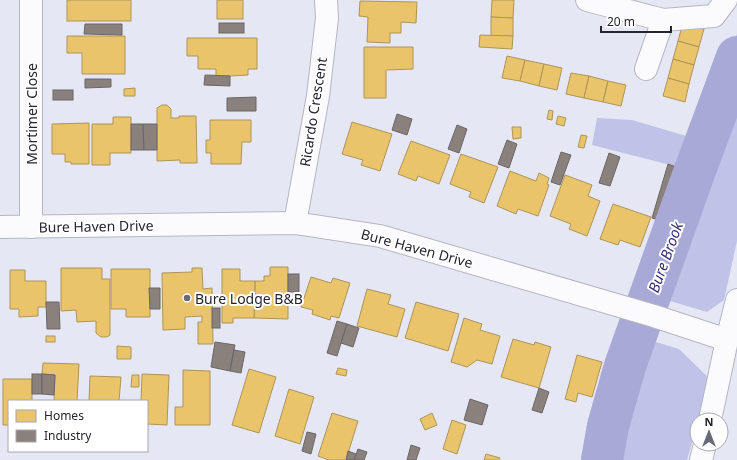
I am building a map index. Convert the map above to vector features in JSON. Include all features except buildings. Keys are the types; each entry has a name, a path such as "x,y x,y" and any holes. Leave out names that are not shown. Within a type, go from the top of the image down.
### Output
{"street":[{"name":"Mortimer Close","path":"31,0 31,227"},
{"name":"Ricardo Crescent","path":"294,223 318,96 327,18 326,0"},
{"path":"587,0 663,20 714,16 726,0"},
{"path":"646,69 663,20"},
{"name":"Bure Haven Drive","path":"0,227 294,223 380,236 631,309 727,340"},
{"path":"712,412 737,300"}],"shaded area":[{"path":"737,34 737,241 724,300 707,312 643,293 686,169 592,145 597,118 632,120 693,138"},
{"path":"643,338 679,349 710,379 700,412 689,412 689,452 687,460 612,460"}],"waterway":[{"name":"Bure Brook","path":"602,460 608,426 625,366 737,57"}],"place":[{"name":"Bure Lodge B&B","path":"187,298"}]}
